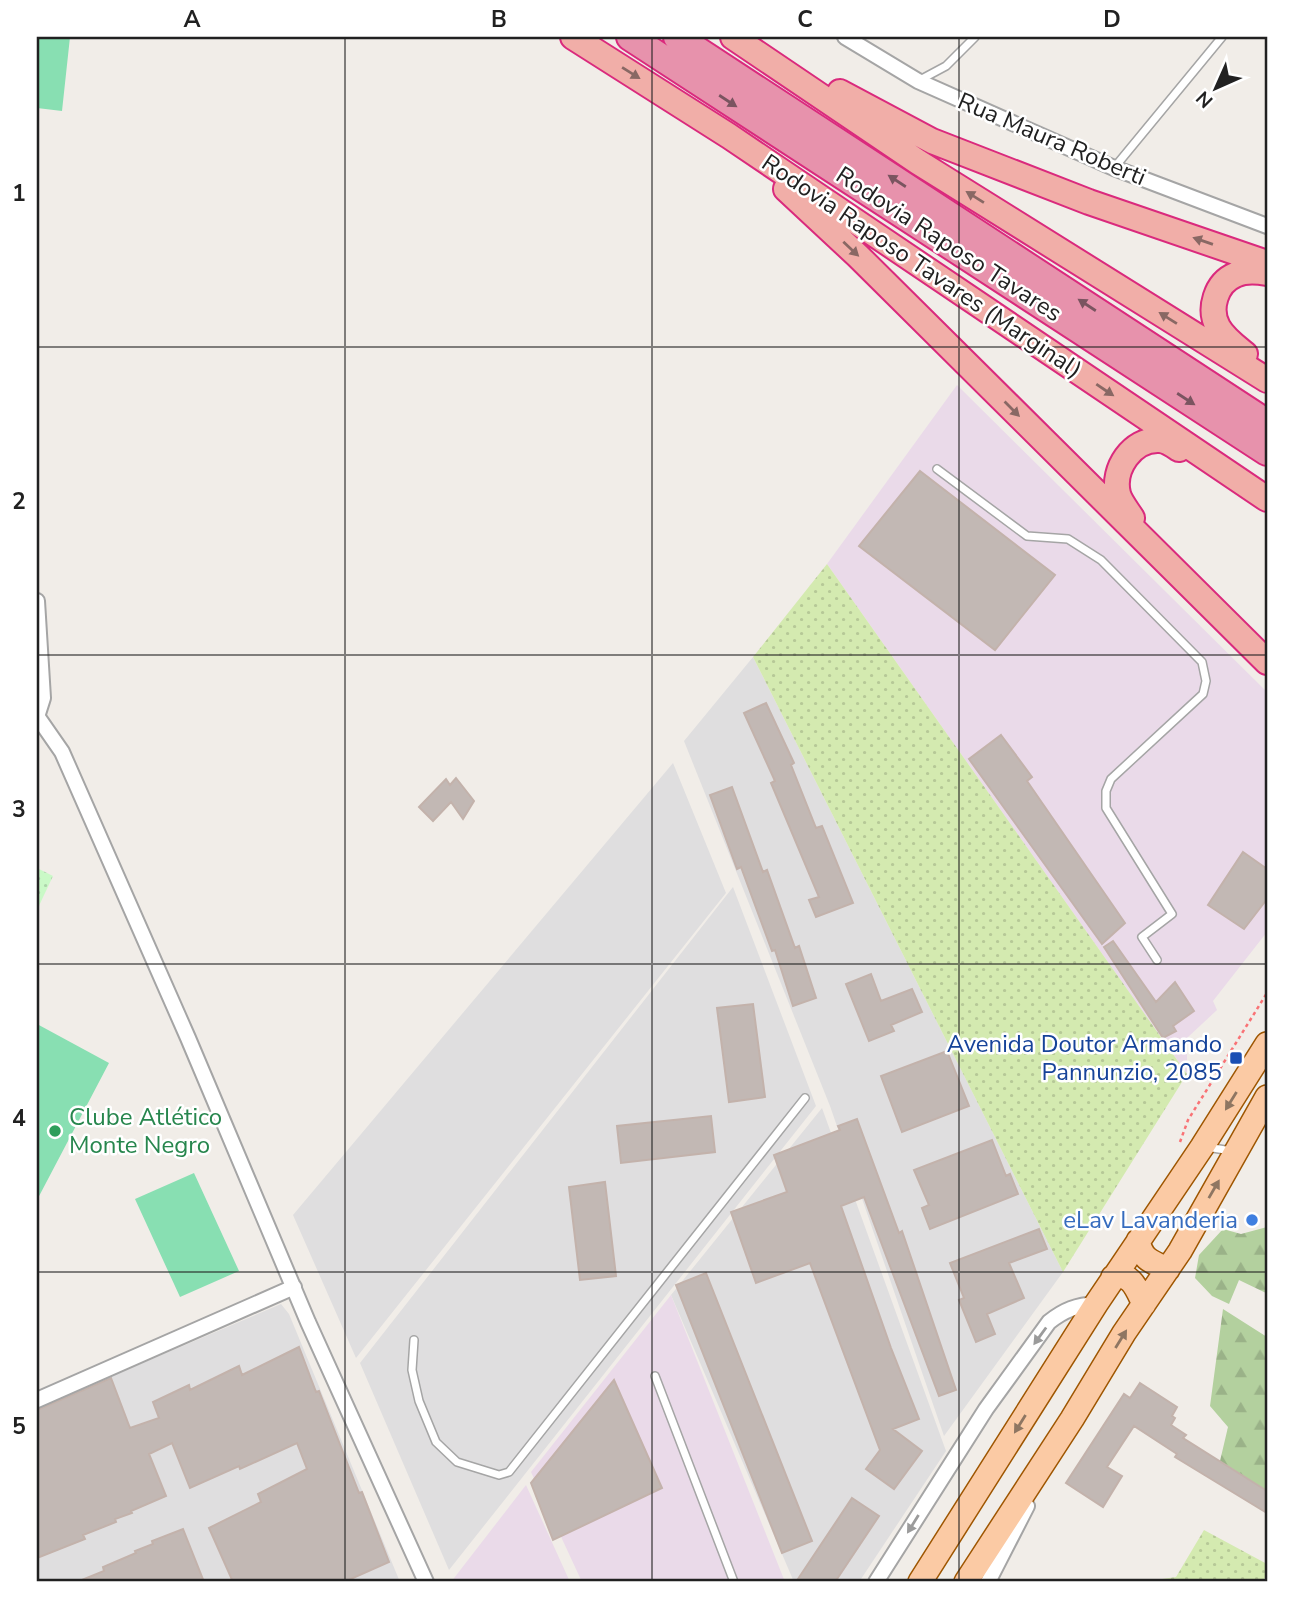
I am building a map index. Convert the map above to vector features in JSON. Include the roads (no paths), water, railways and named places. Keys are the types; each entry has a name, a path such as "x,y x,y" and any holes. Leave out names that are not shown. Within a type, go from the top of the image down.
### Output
{"highway":[{"name":"Rodovia Raposo Tavares (Marginal)","path":"573,37 729,136 1259,493"},
{"name":"Rodovia Raposo Tavares","path":"630,37 1267,452"},
{"name":"Rodovia Raposo Tavares","path":"677,37 1267,423"},
{"path":"734,37 932,141 1089,202 1267,263"},
{"path":"734,37 918,162 1267,380"},
{"path":"729,136 858,256 1267,662"},
{"path":"1267,273 1245,272 1234,275 1225,282 1214,301 1214,315 1224,336 1267,372"},
{"path":"1151,548 1118,496 1117,476 1126,456 1147,441 1163,440 1259,493"}],"main road":[{"path":"920,1582 1113,1277 1202,1147 1267,1044"},
{"path":"966,1582 1168,1269 1267,1097"},
{"path":"1138,1241 1140,1252 1148,1261 1168,1269"},
{"path":"1113,1277 1124,1275 1131,1279 1144,1304"}],"street":[{"name":"Rua Maura Roberti","path":"845,37 918,81 1114,168 1267,226"},
{"path":"37,601 43,698 37,716 62,752 426,1582"},
{"path":"37,1400 295,1287"},
{"path":"876,1582 986,1409 1049,1322 1061,1312 1078,1305 1096,1304"},
{"path":"988,1582 1072,1419"}],"lane":[{"path":"918,81 946,66 975,37"},
{"path":"1114,168 1222,37"},
{"path":"937,469 1027,536 1068,538 1101,560 1202,662 1206,681 1203,694 1111,779 1106,791 1106,808 1172,914 1142,937 1157,960"},
{"path":"414,1340 412,1370 416,1391 436,1442 457,1462 499,1475 509,1472 805,1098"},
{"path":"1202,1147 1236,1151"},
{"path":"655,1376 734,1582"}],"place":[{"name":"Avenida Doutor Armando Pannunzio, 2085","path":"1236,1058"},
{"name":"Clube Atlético Monte Negro","path":"55,1131"},
{"name":"eLav Lavanderia","path":"1252,1220"}]}
